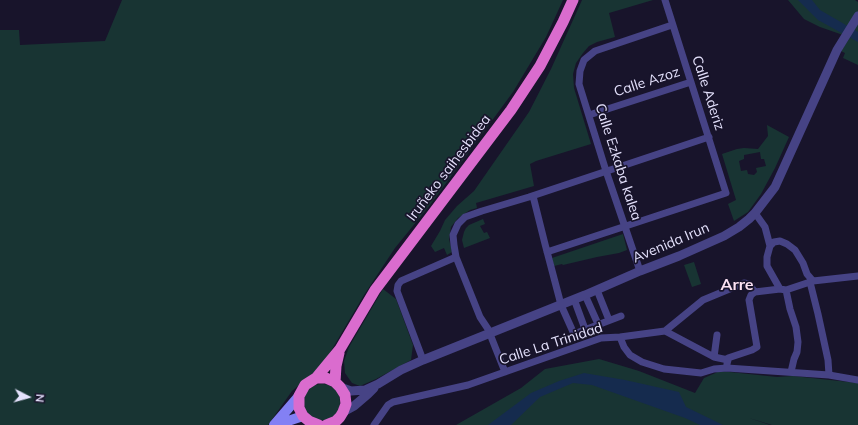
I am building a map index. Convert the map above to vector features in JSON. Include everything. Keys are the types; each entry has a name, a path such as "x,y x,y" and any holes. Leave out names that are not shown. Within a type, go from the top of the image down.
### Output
{"highway":[{"name":"Iruñeko saihesbidea","path":"299,396 305,385 316,378 340,349 375,290 511,110 540,66 563,22 572,0"},
{"name":"Iruñeko saihesbidea","path":"338,384 336,366 340,349"},
{"path":"316,378 326,378 338,384 345,394 346,404 336,421"},
{"path":"299,396 299,408 303,420 319,425"}],"main road":[{"path":"274,425 299,396"},
{"path":"281,425 288,421 303,420"}],"street":[{"name":"Calle Aderiz","path":"625,226 726,193 665,0"},
{"name":"Avenida Irun","path":"378,384 401,370 423,360 574,300 640,271 679,256 724,236 744,223 755,213 775,187 837,50 858,16"},
{"name":"Calle Ezkaba kalea","path":"640,271 606,172 579,84 580,71 584,60 595,51 672,25"},
{"name":"Calle Azoz","path":"589,115 691,82"},
{"path":"505,372 488,329 480,317 456,257 453,235 458,224 465,217 482,211 533,196 709,137"},
{"path":"533,196 561,305 574,334 621,316"},
{"path":"755,213 765,227 770,246 767,257 767,266 783,290 796,327 798,342 797,352 791,372"},
{"path":"547,252 625,226"},
{"path":"770,246 774,242 780,241 795,250 812,281 828,360 829,375"},
{"path":"423,360 397,291 398,285 401,281 456,257"},
{"path":"727,364 728,358 757,347 749,300 751,295 755,292 783,290 812,281 858,276"},
{"path":"755,292 750,284 744,283 703,300 665,331 727,364 763,371 829,375 858,380"},
{"path":"597,290 609,320"},
{"path":"585,295 598,324"},
{"path":"574,300 585,329"},
{"name":"Calle La Trinidad","path":"374,425 388,404 393,402 468,385 601,338 665,331"},
{"path":"714,357 717,335"},
{"path":"620,337 624,347 630,354 642,362 664,369 701,373 727,364"},
{"path":"338,384 351,391 365,390 378,384"},
{"path":"336,421 378,384"}],"green space":[{"path":"122,0 563,0 546,37 513,92 430,205 395,248 364,295 328,356 318,369 292,391 268,425 0,425 0,30 19,30 20,45 105,41"},
{"path":"582,0 653,0 609,13 615,37 589,46 576,63 573,74 574,88 591,144 530,164 534,186 476,203 477,208 470,210 458,218 451,227 449,239 452,252 447,255 444,248 435,252 431,246 445,220 457,206 474,191 529,112 551,69"},
{"path":"788,0 855,0 858,2 858,65 843,58 845,53 841,51 849,39 843,35 820,27 804,19"},
{"path":"767,125 789,137 761,194 748,212 734,221 728,204 736,200 722,154 744,148 758,149 768,136","holes":["760,152 761,159 764,159 766,166 756,168 757,172 754,175 748,174 747,170 741,171 739,161 744,159 744,155"]},
{"path":"483,219 485,224 480,226 484,233 487,232 490,238 464,248 462,240 466,228 469,225"},
{"path":"623,234 627,250 619,253 554,266 552,258"},
{"path":"694,262 701,284 692,287 684,265"},
{"path":"383,289 396,299 413,345 411,360 360,386 352,383 345,373 344,361 349,347"},
{"path":"599,359 639,371 695,393 704,378 720,371 777,377 793,376 858,383 858,425 772,425 749,418 770,425 456,425 521,388 545,369"},
{"path":"325,384 335,389 339,395 339,409 335,415 329,419 319,420 309,415 305,409 304,399 309,389 315,385"}],"water":[{"path":"798,0 812,0 820,10 858,32 858,42 818,20"},
{"path":"584,373 679,392 686,407 723,425 700,425 685,418 592,385 573,383 540,397 511,425 488,425 531,393 559,381"}],"district":[{"name":"Arre","path":"737,285"}]}
